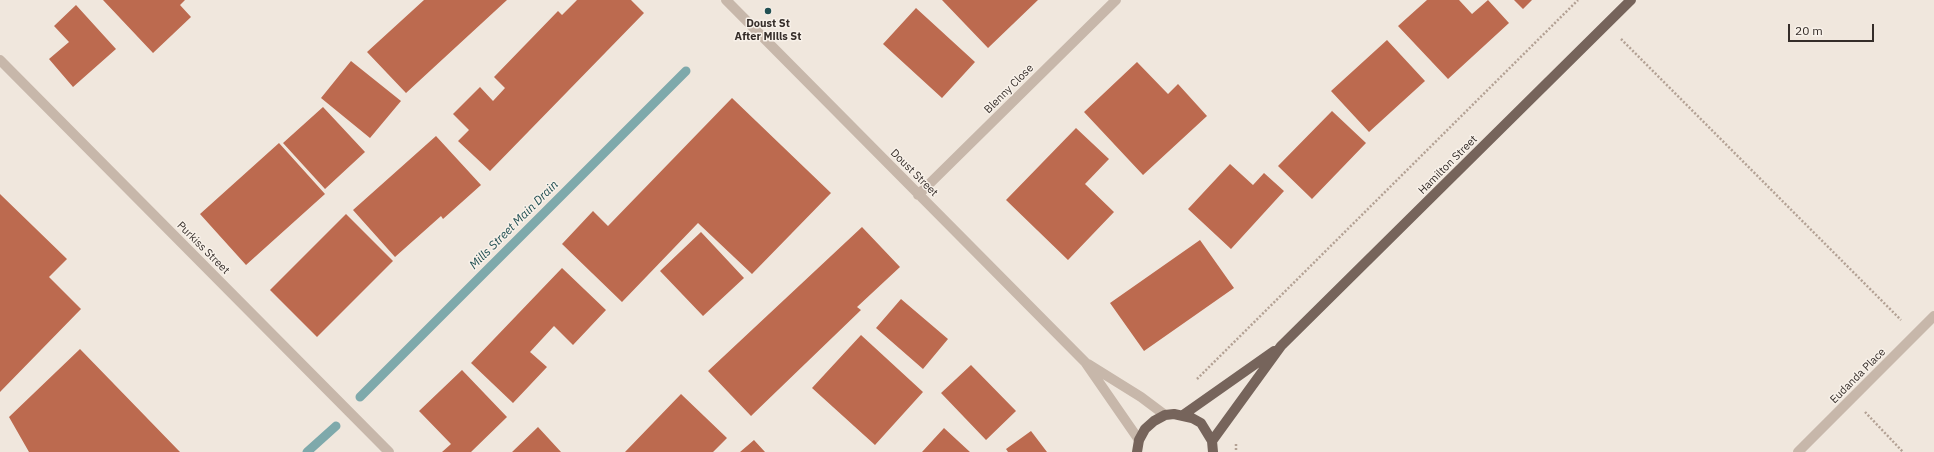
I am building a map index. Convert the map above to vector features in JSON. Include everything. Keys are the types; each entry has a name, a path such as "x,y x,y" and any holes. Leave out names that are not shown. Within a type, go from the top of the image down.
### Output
{"main road":[{"name":"Hamilton Street","path":"1212,441 1281,346 1631,0"},
{"name":"Hamilton Street","path":"1183,415 1281,346"},
{"path":"1137,452 1139,440 1145,429 1154,421 1165,415 1183,415 1201,423 1212,441 1213,452"}],"street":[{"name":"Doust Street","path":"726,0 1085,362 1139,440"},
{"name":"Blenny Close","path":"918,195 1116,0"},
{"name":"Purkiss Street","path":"0,60 389,452"},
{"name":"Eudanda Place","path":"1798,452 1934,316"},
{"name":"Doust Street","path":"1085,362 1141,397 1165,415"}],"path":[{"path":"1192,383 1578,0"},
{"path":"1606,24 1916,335"},
{"path":"1852,399 1902,452"}],"building":[{"path":"103,0 185,0 180,5 191,17 153,53"},
{"path":"424,0 507,0 406,93 367,52"},
{"path":"577,0 631,0 644,13 490,171 458,141 469,130 453,114 480,87 493,101 505,88 494,77 558,11 562,15"},
{"path":"942,0 1038,0 988,48"},
{"path":"1427,0 1459,0 1472,14 1488,0 1509,23 1448,79 1398,26"},
{"path":"1514,0 1532,0 1523,9"},
{"path":"76,5 116,49 73,87 49,59 69,42 54,26"},
{"path":"916,8 975,62 942,98 883,44"},
{"path":"1387,40 1425,81 1369,132 1331,91"},
{"path":"351,61 401,101 370,138 321,98"},
{"path":"1137,62 1168,94 1178,84 1207,116 1143,175 1084,112"},
{"path":"732,98 831,193 752,274 698,223 622,302 562,244 593,211 608,226"},
{"path":"323,107 365,152 325,189 283,143"},
{"path":"1332,111 1366,143 1312,199 1278,166"},
{"path":"1076,128 1109,159 1085,184 1114,212 1068,260 1006,200"},
{"path":"436,136 481,185 443,219 441,216 395,257 353,210"},
{"path":"279,143 325,194 246,265 200,214"},
{"path":"1230,164 1253,185 1264,173 1284,191 1231,249 1188,209"},
{"path":"0,194 67,259 49,277 81,309 0,392"},
{"path":"346,214 393,261 317,337 270,290"},
{"path":"862,227 900,267 857,307 861,310 751,416 708,371"},
{"path":"701,232 744,278 703,316 660,271"},
{"path":"1200,240 1234,288 1144,351 1110,303"},
{"path":"562,268 606,310 573,345 554,326 530,352 547,367 513,403 471,363"},
{"path":"901,299 948,339 923,369 876,328"},
{"path":"861,335 923,392 875,445 812,388"},
{"path":"80,349 180,452 29,452 9,417"},
{"path":"971,365 1016,411 986,440 941,393"},
{"path":"462,370 507,417 471,452 442,452 451,444 419,411"},
{"path":"681,394 727,438 713,452 625,452"},
{"path":"538,427 561,452 512,452"},
{"path":"944,428 970,452 922,452"},
{"path":"1031,431 1047,452 1008,452 1006,449"},
{"path":"754,440 765,452 740,452"}],"waterway":[{"name":"Mills Street Main Drain","path":"360,397 686,71"},
{"path":"307,452 336,426"}],"place":[{"name":"Doust St After Mills St","path":"768,11"}]}
